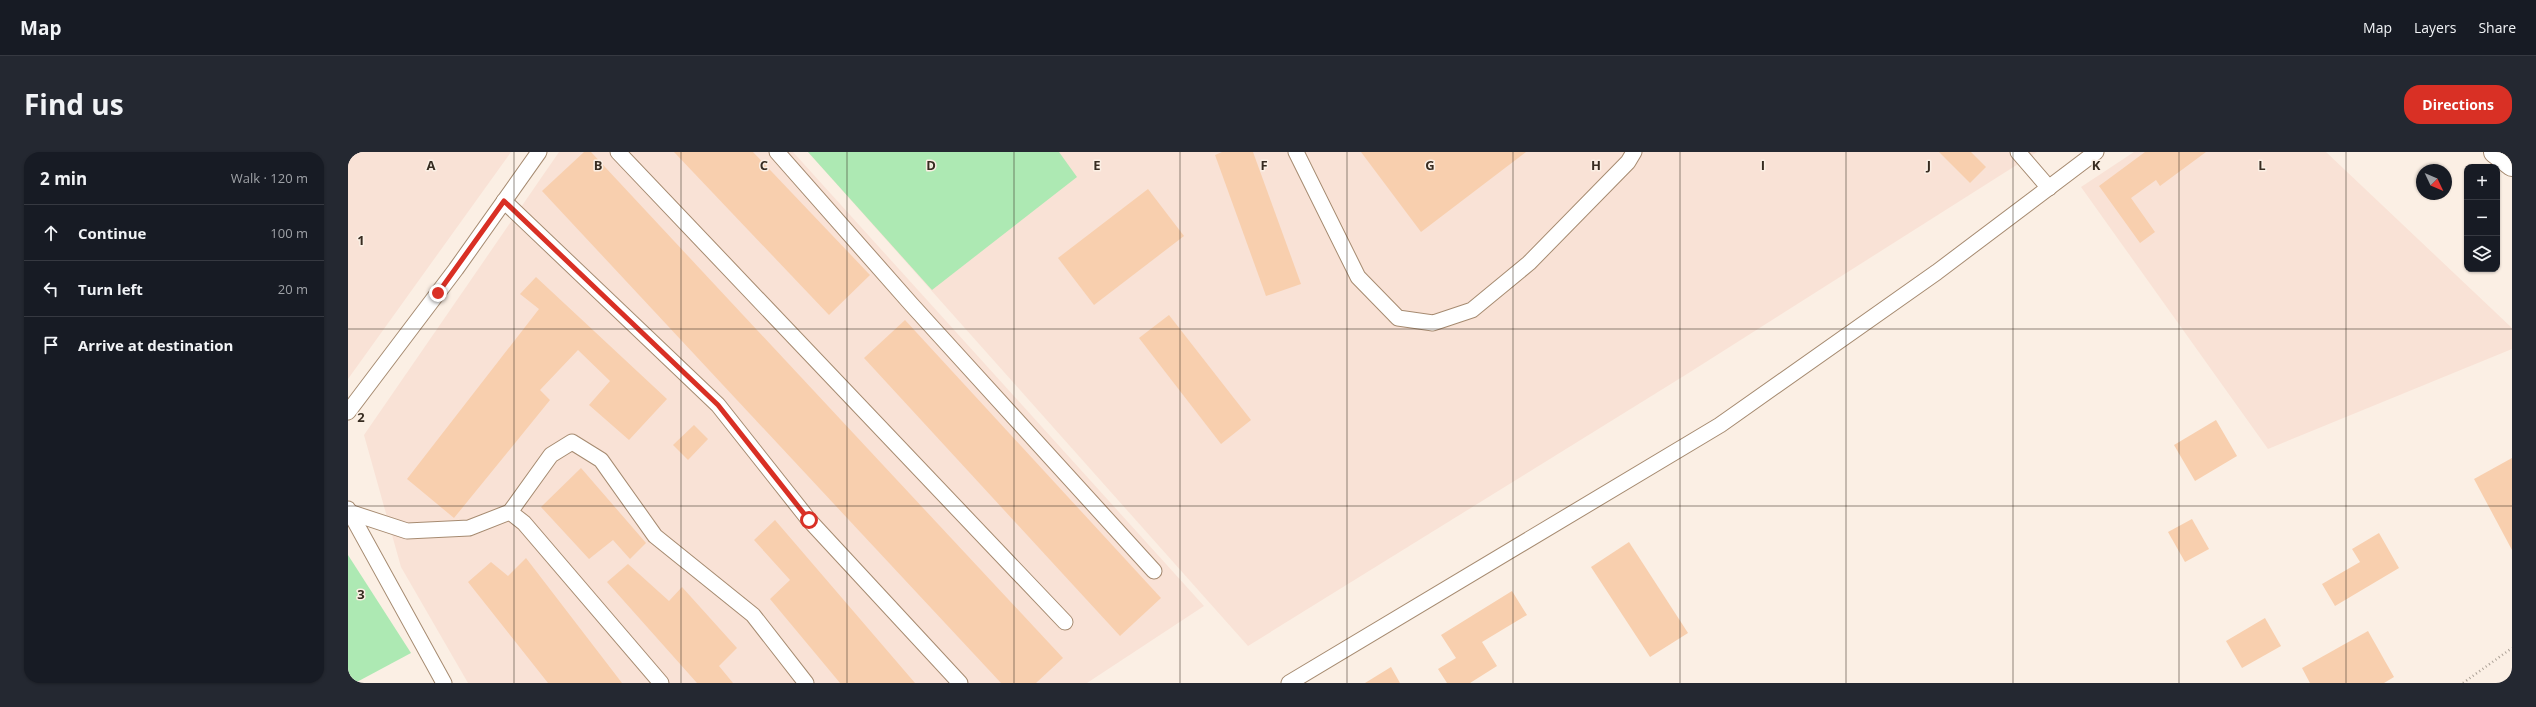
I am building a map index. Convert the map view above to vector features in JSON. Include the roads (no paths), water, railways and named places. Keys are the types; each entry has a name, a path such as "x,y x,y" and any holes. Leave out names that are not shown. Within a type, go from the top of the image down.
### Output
{"street":[{"path":"2495,152 2512,165"}],"lane":[{"path":"348,412 539,152"},
{"path":"618,152 1064,622"},
{"path":"777,152 916,310 1154,571"},
{"path":"1296,152 1358,277 1398,318 1433,323 1472,310 1529,263 1628,162 1634,152"},
{"path":"2018,152 2049,188"},
{"path":"1289,683 1720,425 1936,272 2096,152"},
{"path":"504,201 718,405 809,520 960,683"},
{"path":"348,511 407,531 469,528 510,512 550,455 572,442 601,460 654,536 753,615 806,683"},
{"path":"348,511 444,683"},
{"path":"510,512 524,523 661,683"}]}
